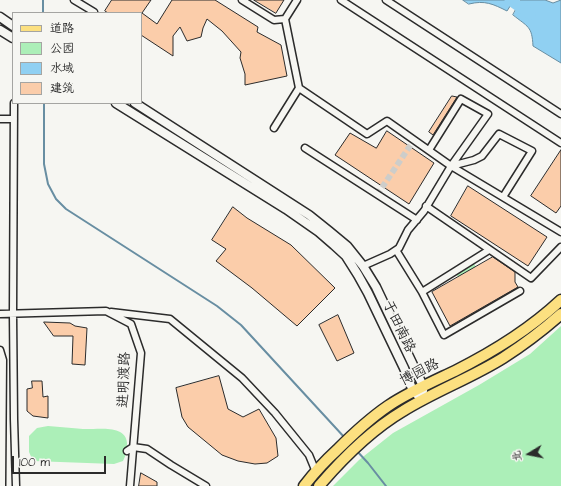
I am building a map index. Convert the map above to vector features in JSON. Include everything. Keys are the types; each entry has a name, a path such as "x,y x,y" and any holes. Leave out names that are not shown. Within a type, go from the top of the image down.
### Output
{"main road":[{"name":"博园路","path":"304,486 332,454 358,429 387,406 413,391 496,349 540,319 561,300"},
{"name":"博园路","path":"319,486 341,462 367,438 402,411 502,358 547,326 561,314"}],"street":[{"path":"74,0 94,12"},
{"path":"242,0 274,20 285,19"},
{"path":"274,128 299,88 285,19 297,0"},
{"path":"341,0 561,143"},
{"path":"386,0 561,114"},
{"path":"0,17 12,25"},
{"path":"0,30 12,37"},
{"path":"299,88 367,134 387,121 451,166 561,232"},
{"path":"363,266 390,254 399,248 408,230 417,220 451,166 488,114 461,99 429,150"},
{"path":"14,104 13,314 16,486"},
{"name":"于田南路","path":"118,104 309,215 347,246 363,266 376,287 424,386 423,400"},
{"name":"于田南路","path":"136,104 248,180 319,232 346,256 368,293 404,368 413,391 423,400"},
{"path":"0,119 14,119"},
{"path":"451,166 474,160 482,156 499,134 532,151 503,197"},
{"path":"305,148 417,220"},
{"path":"426,206 531,278 561,247"},
{"path":"396,250 422,292 444,335 520,291"},
{"path":"422,292 489,250"},
{"path":"106,312 170,320 248,384 275,413 309,455 316,472"},
{"name":"进明渡路","path":"0,314 106,312 131,324 141,353 130,486"},
{"path":"0,350 3,360 1,419 2,486"},
{"path":"1,419 14,419"},
{"path":"127,451 133,448 147,449 206,486"}],"green space":[{"path":"473,262 476,267 458,277 456,273"},
{"path":"561,326 561,486 333,486 359,460 393,433 479,385 530,354"},
{"path":"48,426 116,430 122,433 127,443 124,459 123,461 114,464 33,461 29,452 29,436 37,428"}],"water":[{"path":"463,0 514,0 507,11 489,3 480,2 469,4"},
{"path":"521,0 545,0 553,3 561,0 561,63 533,46 532,34 526,25 513,15"}],"building":[{"path":"112,0 151,0 142,13 105,11"},
{"path":"172,0 215,0 258,27 257,32 281,45 287,76 245,85 245,74 240,58 241,52 222,31 207,19 201,37 187,41 180,27 173,36 173,56 142,36 142,13 157,24"},
{"path":"254,0 284,0 276,13"},
{"path":"452,96 457,97 433,135 429,132"},
{"path":"387,131 434,163 409,204 335,155 350,133 376,148"},
{"path":"561,150 561,206 556,213 531,196"},
{"path":"468,186 547,237 528,266 451,216"},
{"path":"233,207 247,218 291,245 335,288 297,326 252,288 216,261 226,249 212,240"},
{"path":"493,257 515,272 515,282 518,287 450,326 432,292"},
{"path":"338,315 354,353 337,361 319,325"},
{"path":"44,322 70,323 75,326 87,328 85,365 72,364 73,336 54,336"},
{"path":"219,376 228,409 243,417 259,409 276,438 278,456 267,463 255,464 238,461 222,455 188,427 182,417 176,388"},
{"path":"32,381 42,381 43,397 48,396 48,418 33,416 27,411 27,389 32,388"},
{"path":"141,473 157,482 157,486 139,486"}],"waterway":[{"path":"43,0 43,12"},
{"path":"510,0 530,14"},
{"path":"44,104 44,164 48,184 56,199 66,209 217,306 241,325 345,438"},
{"path":"356,450 386,486"}],"tunnel":[{"path":"377,195 414,140"}]}
